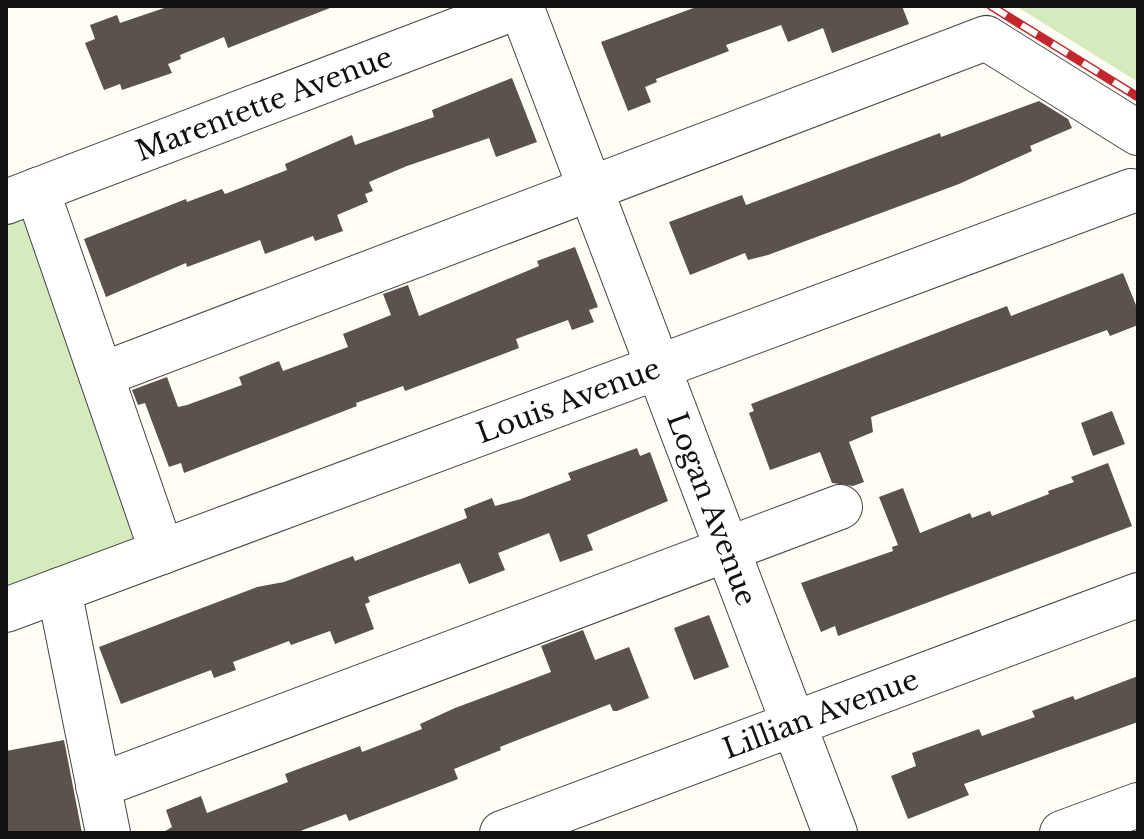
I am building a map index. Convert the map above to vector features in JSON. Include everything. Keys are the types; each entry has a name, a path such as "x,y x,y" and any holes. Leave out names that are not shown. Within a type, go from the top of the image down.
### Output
{"street":[{"name":"Logan Avenue","path":"520,6 835,833"},
{"name":"Marentette Avenue","path":"22,196 520,6"},
{"path":"101,375 986,38 1138,133"},
{"name":"Louis Avenue","path":"6,610 1131,191"},
{"path":"22,196 101,375 162,552"},
{"path":"98,786 840,507"},
{"path":"59,590 108,833"},
{"name":"Lillian Avenue","path":"502,833 1138,595"},
{"path":"1062,833 1138,805"}],"green space":[{"path":"1016,6 1138,6 1138,82"},
{"path":"33,210 146,545 6,596 6,220"}],"building":[{"path":"170,6 330,8 228,48 224,37 180,55 181,59 168,64 172,73 122,90 120,84 104,90 85,43 95,39 90,25 117,15 120,23"},
{"path":"699,6 902,6 909,24 832,53 823,28 788,42 781,25 726,45 729,51 656,79 657,82 645,87 651,102 628,111 601,42"},
{"path":"512,78 537,142 496,157 489,138 407,166 369,182 373,191 365,194 368,202 337,215 343,231 315,241 313,236 265,254 260,240 187,267 186,263 106,297 84,239 186,199 187,202 222,189 225,194 287,170 285,164 352,135 355,145 434,117 432,110"},
{"path":"1039,101 1068,119 1072,128 1030,146 1032,151 959,184 768,255 748,260 745,253 690,275 669,222 742,195 746,205 940,133 941,137"},
{"path":"575,247 598,307 589,310 594,322 572,330 568,320 516,339 519,348 405,391 403,386 356,403 357,406 184,473 181,463 169,467 145,403 138,405 132,390 167,377 178,407 187,405 242,385 239,377 279,361 283,371 348,347 343,334 391,315 383,294 408,285 419,316 539,266 537,261"},
{"path":"1123,273 1138,310 1138,325 1110,336 1107,330 871,417 873,432 849,442 864,482 853,486 832,483 820,452 770,470 749,413 754,411 751,404 1007,306 1011,316"},
{"path":"1112,411 1125,444 1093,456 1081,423"},
{"path":"637,448 640,456 650,452 668,501 587,535 593,550 560,562 549,533 498,553 505,570 469,584 460,563 368,597 370,602 365,604 374,629 335,644 330,631 291,645 289,641 233,662 236,670 214,678 211,670 121,704 99,647 257,587 284,582 353,556 355,561 467,518 464,509 492,498 495,506 521,499 571,480 568,473"},
{"path":"1108,463 1132,526 838,636 835,626 821,632 801,583 893,551 892,547 898,545 879,497 903,488 920,533 970,513 972,518 990,511 992,516 1049,494 1048,491 1074,482 1071,477"},
{"path":"709,615 729,667 694,680 674,628"},
{"path":"583,630 595,660 629,647 649,698 617,711 613,711 610,704 500,747 501,750 454,769 458,779 349,821 346,814 295,833 162,833 172,827 166,810 201,796 207,813 288,782 285,774 360,746 362,752 422,729 420,724 455,708 551,672 541,646"},
{"path":"1138,676 1138,722 964,784 969,795 908,819 891,776 916,766 912,753 979,729 982,736 1035,717 1032,711 1073,696 1075,700"},
{"path":"64,740 82,833 6,833 6,751"}],"railway":[{"path":"991,6 1138,97"}]}
